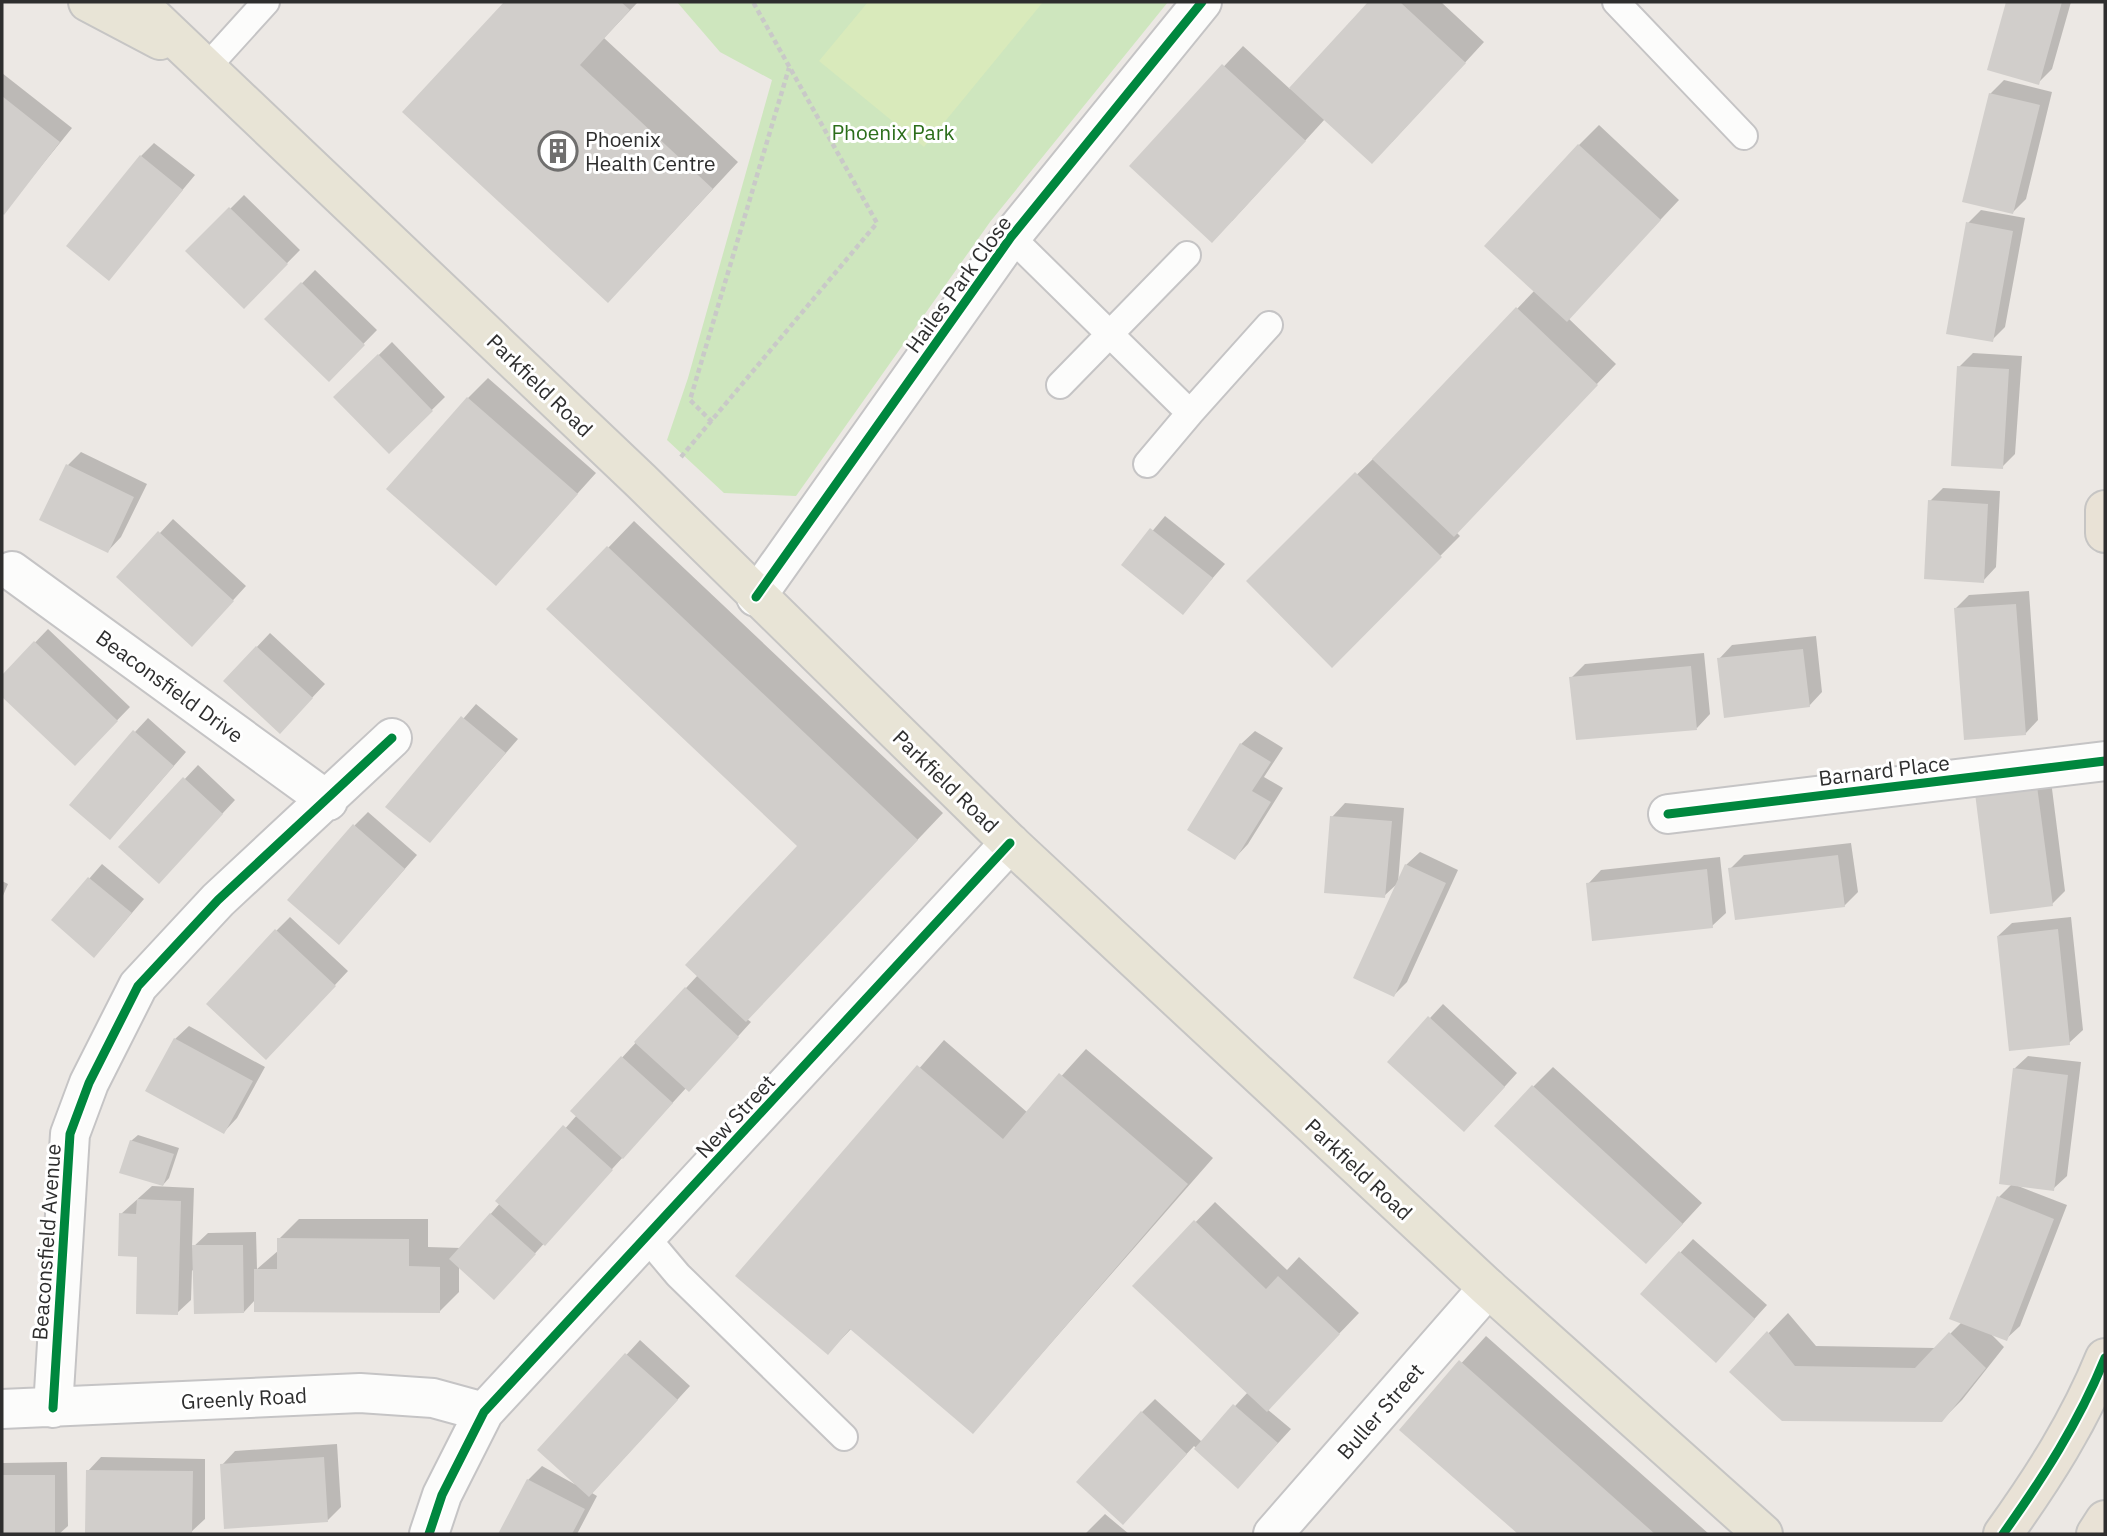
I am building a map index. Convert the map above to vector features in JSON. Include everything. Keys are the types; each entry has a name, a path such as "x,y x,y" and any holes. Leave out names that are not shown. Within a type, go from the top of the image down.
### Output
{"highway":[{"path":"2105,510 2105,533"},
{"path":"2003,1534 2045,1476 2091,1394 2105,1358"},
{"path":"2096,1534 2105,1520"}],"main road":[{"name":"Parkfield Road","path":"88,2 208,66"},
{"name":"Parkfield Road","path":"137,2 208,66 652,492 756,597 1010,843 1488,1288 1763,1534"}],"street":[{"name":"Hailes Park Close","path":"756,597 1011,237 1202,2"},
{"name":"Beaconsfield Drive","path":"12,571 328,801"},
{"name":"Beaconsfield Avenue","path":"54,1408 70,1134 89,1083 138,986 218,900 393,738"},
{"name":"Barnard Place","path":"1668,814 2105,761"},
{"name":"New Street","path":"429,1534 443,1495 484,1412 1010,843"},
{"name":"Buller Street","path":"1273,1534 1488,1288"},
{"name":"Greenly Road","path":"2,1409 360,1393 433,1398 484,1412"}],"lane":[{"path":"208,66 266,2"},
{"path":"1616,2 1744,136"},
{"path":"1011,237 1190,413"},
{"path":"1060,385 1187,255"},
{"path":"1147,464 1269,325"},
{"path":"646,1237 678,1275 844,1437"}],"path":[{"path":"652,492 877,223 753,2"},
{"path":"712,422 690,400 790,67"}],"green space":[{"name":"Phoenix Park","path":"677,2 1168,2 990,222 796,496 724,493 667,440 688,378 772,80 720,52"},
{"path":"868,2 1043,2 924,147 819,61"}],"building":[{"name":"Phoenix Health Centre","path":"504,2 621,2 630,10 580,65 713,189 608,303 402,112"},
{"path":"1368,2 1400,2 1466,63 1372,164 1289,88"},
{"path":"2006,2 2062,2 2039,85 1987,70"},
{"path":"1222,64 1306,141 1212,243 1129,166"},
{"path":"1989,93 2040,105 2013,214 1962,202"},
{"path":"2,96 60,142 4,215 2,213"},
{"path":"1578,144 1661,220 1567,322 1484,246"},
{"path":"140,155 183,190 109,281 66,246"},
{"path":"229,207 288,264 244,309 185,251"},
{"path":"1966,222 2013,231 1993,342 1946,334"},
{"path":"301,282 365,345 329,382 264,319"},
{"path":"1516,307 1598,385 1454,537 1372,459"},
{"path":"378,354 433,411 389,454 333,397"},
{"path":"1957,366 2009,369 2003,469 1951,466"},
{"path":"467,397 578,494 496,586 386,489"},
{"path":"66,464 134,497 108,553 39,520"},
{"path":"1355,472 1442,557 1332,668 1246,581"},
{"path":"1928,500 1988,504 1984,583 1924,579"},
{"path":"1150,528 1213,578 1183,615 1121,565"},
{"path":"158,531 234,601 192,647 116,577"},
{"path":"607,546 918,840 746,1022 685,965 797,846 546,609"},
{"path":"2016,604 2026,735 1964,740 1954,608"},
{"path":"34,641 118,721 75,766 2,697 2,675"},
{"path":"256,646 313,698 280,734 223,681"},
{"path":"1803,649 1810,707 1724,718 1717,658"},
{"path":"1691,666 1697,730 1576,740 1569,677"},
{"path":"461,716 506,753 430,843 385,807"},
{"path":"133,730 174,766 110,840 69,805"},
{"path":"1240,743 1271,762 1252,791 1271,802 1235,860 1187,830"},
{"path":"183,777 223,814 159,884 118,847"},
{"path":"2037,786 2053,906 1990,914 1975,793"},
{"path":"1330,816 1392,821 1385,898 1324,893"},
{"path":"353,824 405,869 339,945 287,900"},
{"path":"1838,855 1845,907 1735,920 1728,868"},
{"path":"1405,864 1446,883 1394,997 1353,978"},
{"path":"1707,869 1713,928 1592,941 1586,883"},
{"path":"88,877 132,913 94,958 51,920"},
{"path":"275,929 336,986 266,1060 206,1004"},
{"path":"2058,929 2070,1045 2009,1051 1997,936"},
{"path":"685,987 739,1037 689,1092 634,1042"},
{"path":"1428,1016 1505,1087 1464,1132 1387,1062"},
{"path":"174,1038 253,1081 224,1134 145,1091"},
{"path":"621,1056 673,1103 623,1159 570,1111"},
{"path":"917,1065 1003,1139 1059,1073 1188,1184 973,1434 850,1329 828,1355 735,1276"},
{"path":"2013,1068 2068,1075 2054,1191 1999,1184"},
{"path":"1532,1085 1683,1224 1646,1264 1494,1126"},
{"path":"563,1125 613,1170 545,1246 495,1201"},
{"path":"130,1140 174,1154 163,1186 119,1173"},
{"path":"1997,1196 2054,1219 2007,1341 1949,1319"},
{"path":"137,1199 181,1201 178,1315 136,1314 137,1257 118,1256 119,1213 136,1214"},
{"path":"490,1213 536,1254 494,1300 449,1259"},
{"path":"1194,1220 1266,1289 1278,1276 1340,1334 1267,1412 1132,1286"},
{"path":"277,1238 409,1239 409,1266 440,1267 440,1313 254,1312 254,1269 277,1269"},
{"path":"192,1245 243,1245 244,1313 194,1314"},
{"path":"1679,1251 1755,1319 1716,1363 1640,1294"},
{"path":"1767,1331 1795,1366 1915,1368 1949,1332 1986,1368 1942,1422 1782,1421 1729,1372"},
{"path":"625,1353 678,1400 589,1497 537,1450"},
{"path":"1459,1360 1655,1534 1518,1534 1399,1430"},
{"path":"1233,1404 1278,1443 1238,1489 1194,1449"},
{"path":"1141,1411 1187,1454 1123,1525 1076,1482"},
{"path":"324,1457 328,1522 224,1529 220,1464"},
{"path":"86,1470 193,1471 192,1534 85,1533"},
{"path":"2,1475 55,1475 55,1534 2,1534"},
{"path":"527,1479 585,1509 572,1534 498,1534"}],"cycle path":[{"path":"756,597 1011,237 1202,2"},
{"path":"53,1408 70,1134 89,1083 138,986 218,900 392,738"},
{"path":"1668,814 2105,761"},
{"path":"429,1534 442,1495 484,1412 1010,843"},
{"path":"2003,1534 2059,1449 2084,1405 2105,1358"}],"place":[{"name":"Phoenix Health Centre","path":"558,151"}]}
